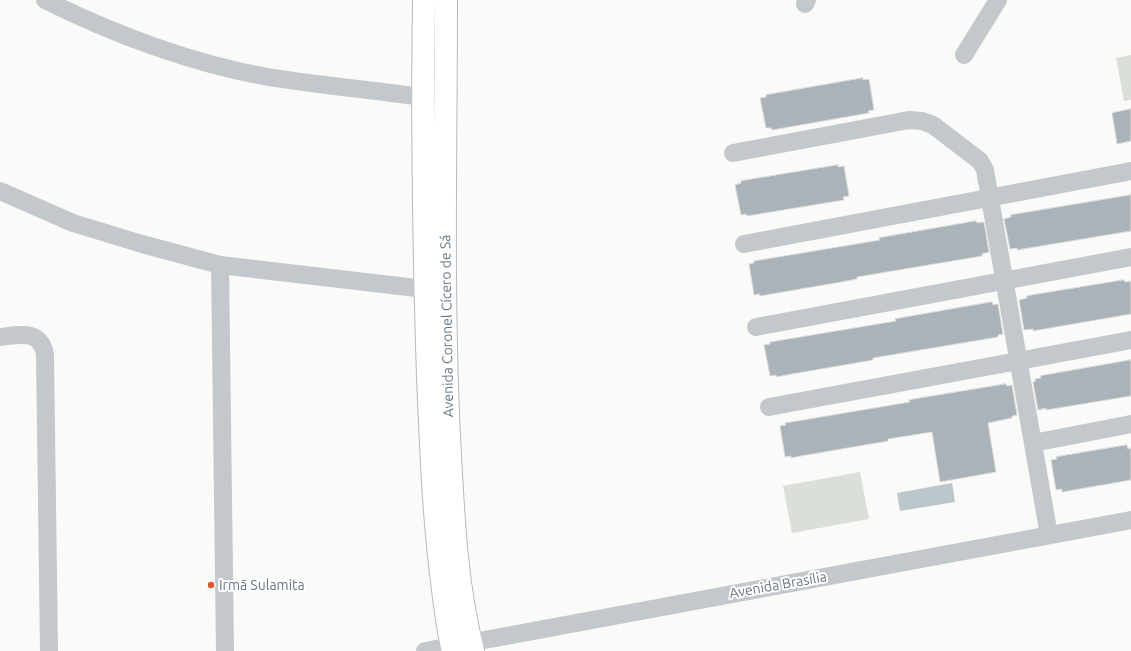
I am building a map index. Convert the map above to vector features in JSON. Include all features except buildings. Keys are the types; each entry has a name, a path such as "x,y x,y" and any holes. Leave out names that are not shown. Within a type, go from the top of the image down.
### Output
{"main road":[{"name":"Avenida Coronel Cícero de Sá","path":"424,0 422,97 425,288 436,531 443,590 462,647"},
{"name":"Avenida Coronel Cícero de Sá","path":"446,0 446,365 455,542 461,592 462,647"}],"street":[{"path":"45,0 112,30 172,53 220,66 267,77 422,97"},
{"path":"964,55 998,0"},
{"path":"733,153 909,120 922,121 933,125 980,161 985,170 1049,535"},
{"path":"744,244 1131,171"},
{"path":"0,191 72,222 142,244 220,265 425,288"},
{"path":"756,327 1131,257"},
{"path":"220,265 225,651"},
{"path":"0,336 26,334 33,336 40,341 46,354 49,651"},
{"path":"770,407 1131,340"},
{"path":"1033,443 1131,424"},
{"name":"Avenida Brasília","path":"424,651 462,647 1131,520"}],"shaded area":[{"path":"1131,55 1131,100 1124,101 1116,58"},
{"path":"860,472 869,519 792,533 783,486"},
{"path":"952,483 955,502 900,511 897,493"}],"place":[{"name":"Irmã Sulamita","path":"211,585"}]}
